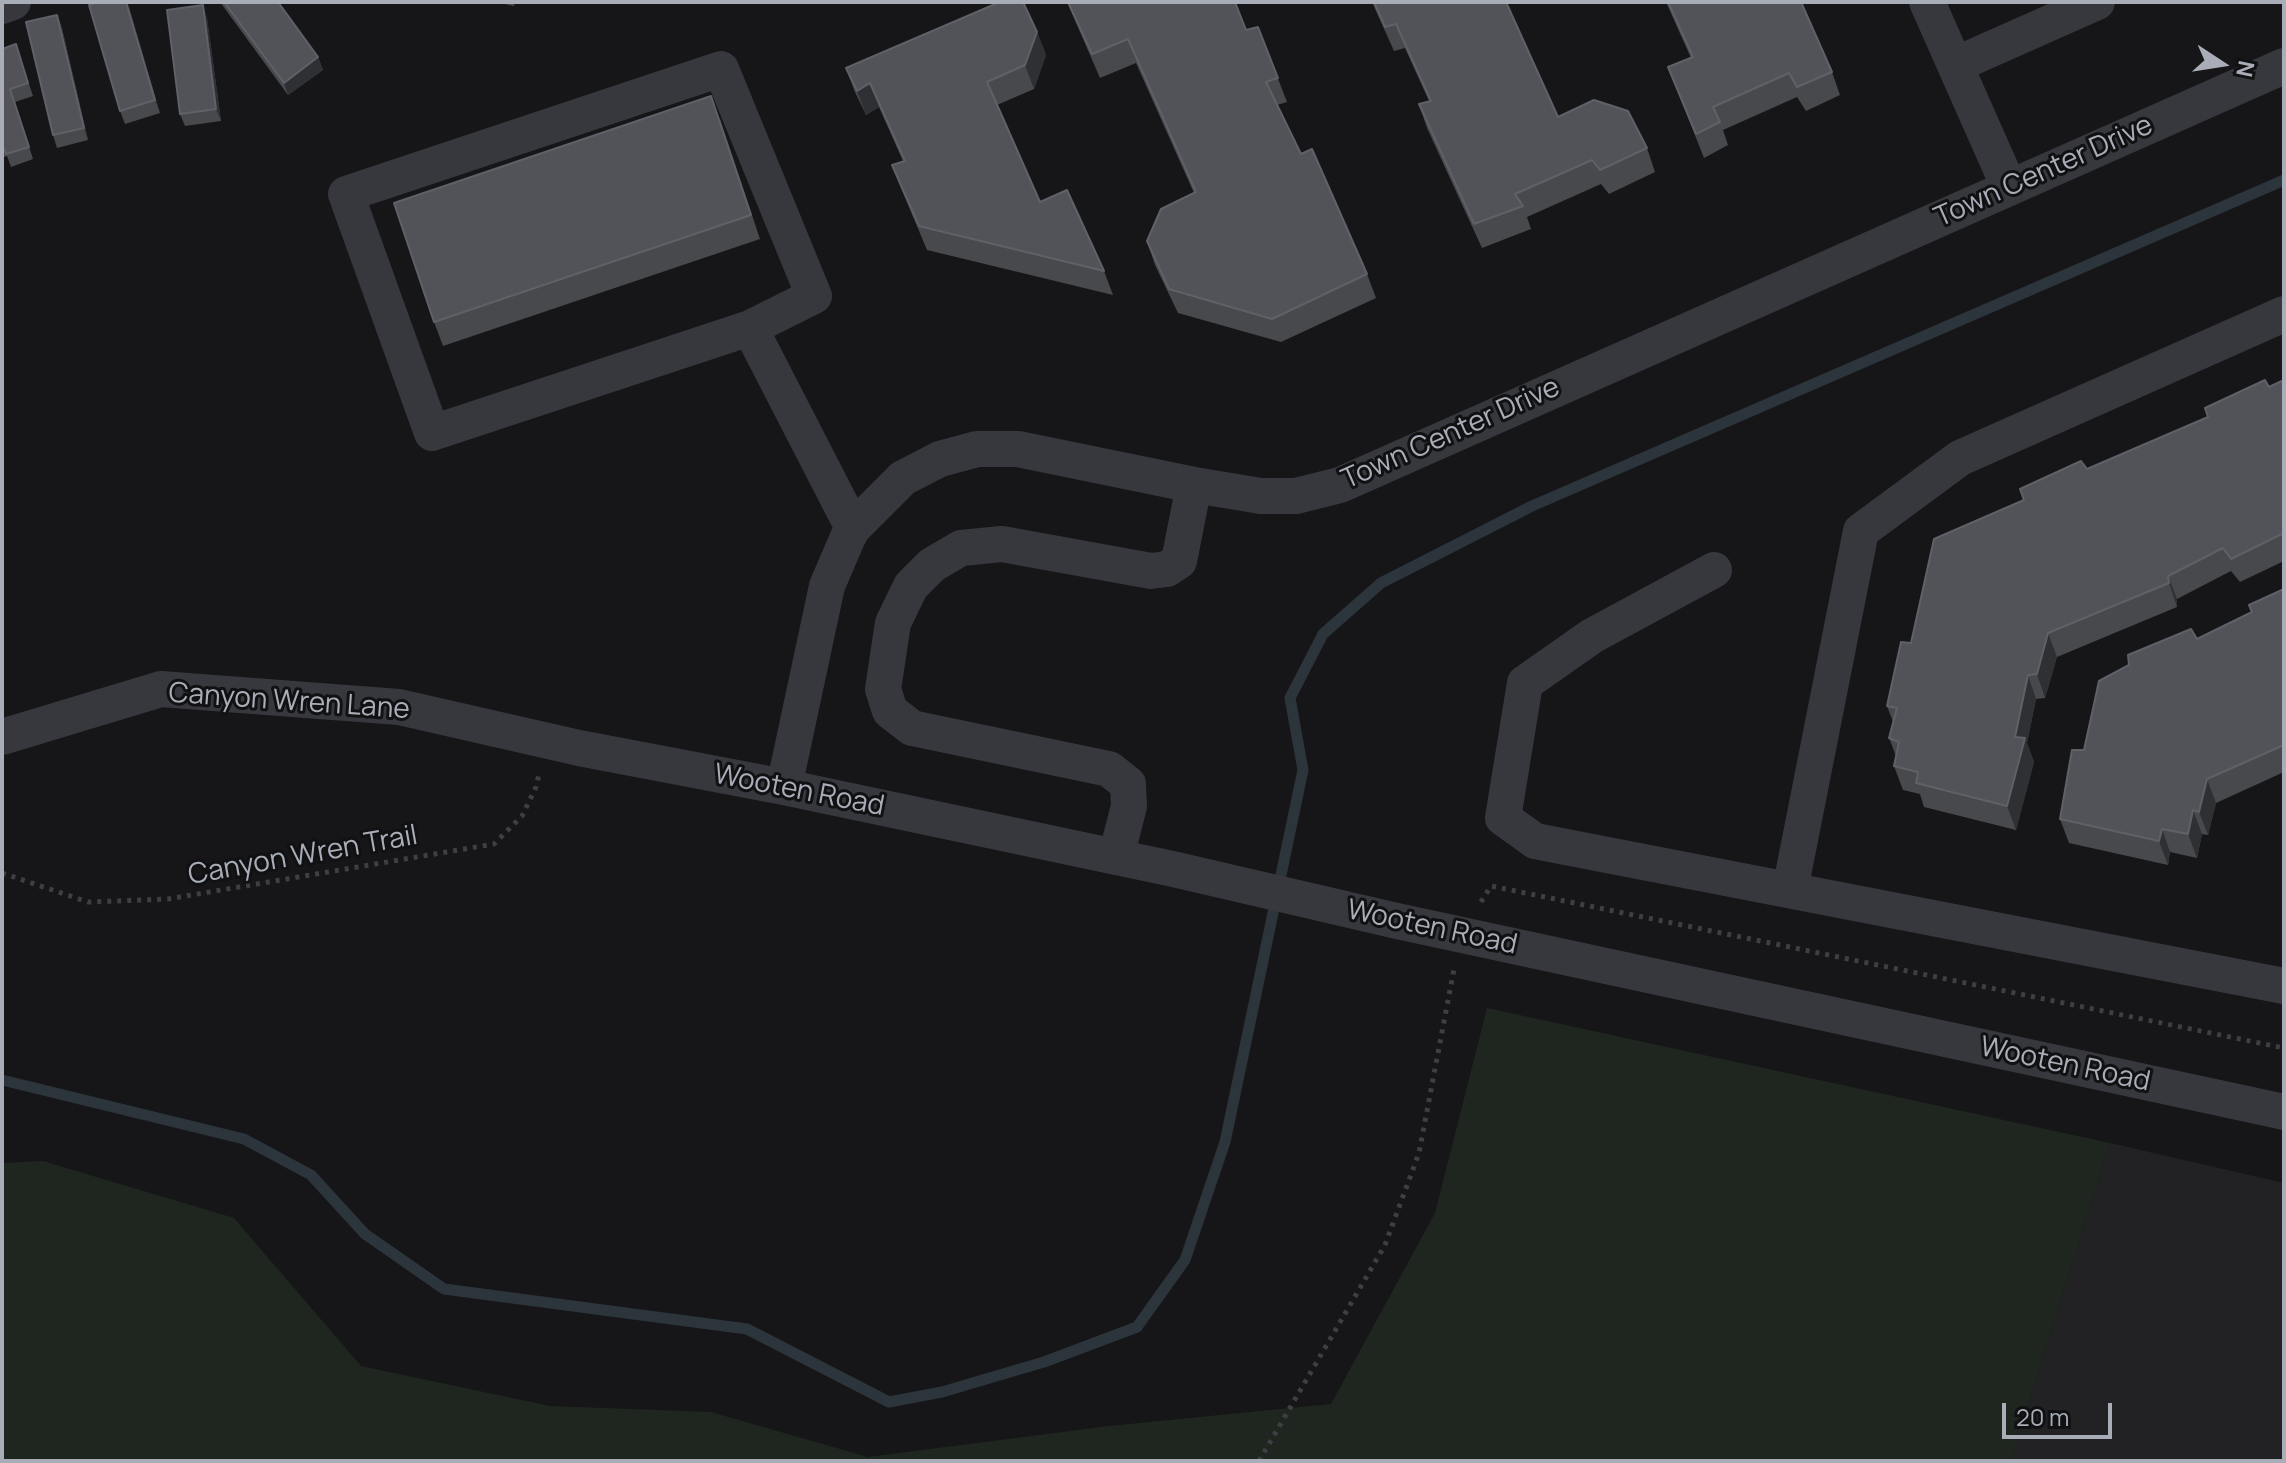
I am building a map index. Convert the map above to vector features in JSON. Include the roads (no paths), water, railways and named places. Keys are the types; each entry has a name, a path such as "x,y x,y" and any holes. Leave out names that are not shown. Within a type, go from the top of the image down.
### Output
{"street":[{"path":"2,6 13,2"},
{"path":"1927,2 2009,187"},
{"path":"1955,65 2097,2"},
{"name":"Town Center Drive","path":"784,787 827,586 853,528 903,478 940,459 977,449 1018,449 1261,496 1296,496 1340,485 2284,66"},
{"path":"721,69 814,296 750,328 432,433 346,194 721,69"},
{"path":"1790,890 1861,531 1960,458 2284,314"},
{"path":"750,328 853,528"},
{"path":"1116,857 1129,806 1128,784 1109,769 912,728 890,711 883,689 893,623 911,586 932,565 961,548 1002,544 1151,571 1167,569 1179,561 1194,485"},
{"path":"1714,570 1592,636 1525,683 1503,818 1535,841 2284,986"},
{"name":"Canyon Wren Lane","path":"2,737 161,689 399,707 563,744"},
{"name":"Wooten Road","path":"563,744 1173,869 1397,921 2284,1112"}],"waterway":[{"path":"2,1080 244,1139 311,1175 365,1234 444,1289 747,1329 889,1402 942,1392 1044,1362 1137,1327 1185,1260 1225,1142 1303,770 1290,698 1323,634 1381,583 1532,506 2284,180"}]}
